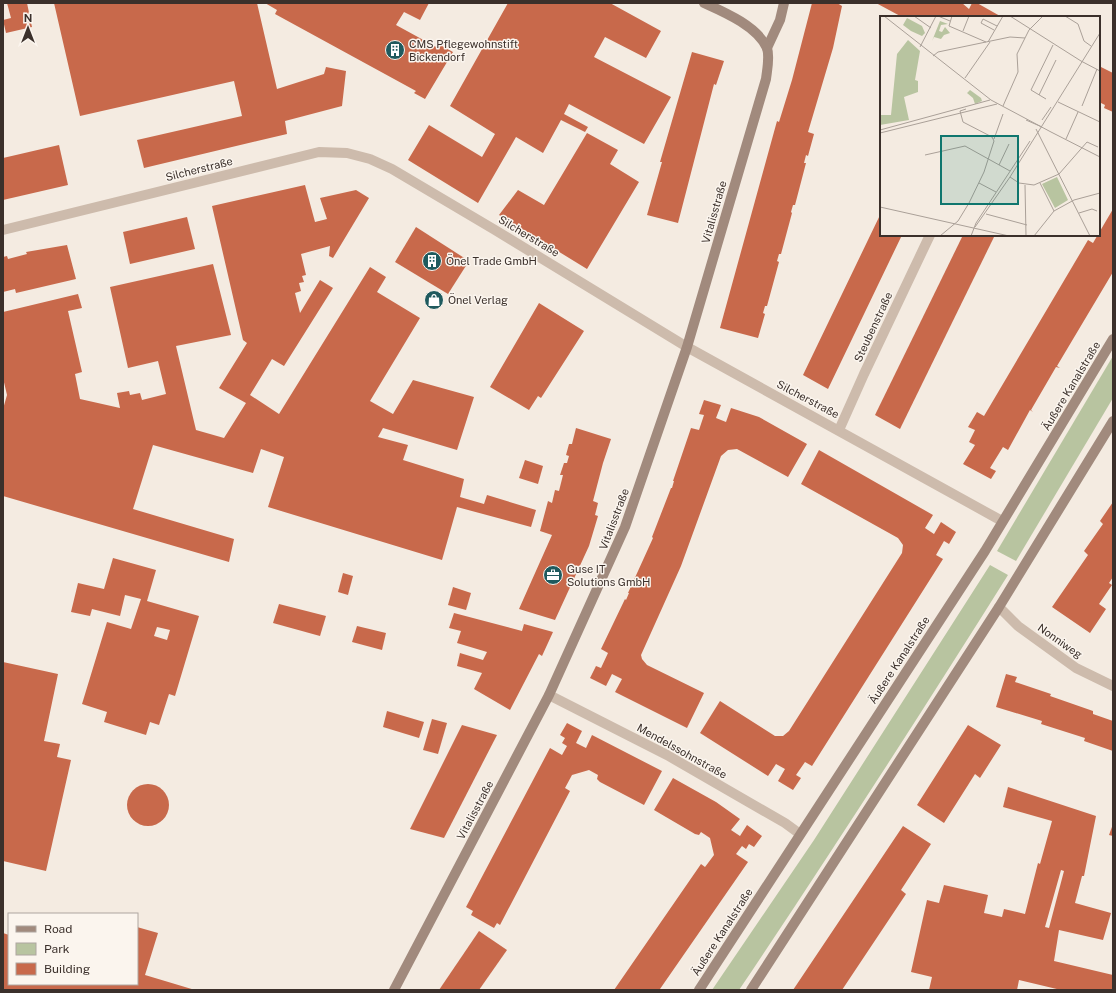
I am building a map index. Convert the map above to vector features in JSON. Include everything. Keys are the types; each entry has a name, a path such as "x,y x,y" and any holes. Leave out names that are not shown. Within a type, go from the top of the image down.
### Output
{"main road":[{"path":"704,3 743,23 757,35 767,48"},
{"name":"Vitalisstraße","path":"394,990 549,696 625,528 687,347 766,79 768,61 767,48 780,20 784,3"},
{"name":"Äußere Kanalstraße","path":"699,990 985,551 1113,340"},
{"path":"751,990 999,607 1113,421"}],"street":[{"name":"Silcherstraße","path":"3,230 319,152 347,153 370,159 397,172 687,347 1002,521"},
{"name":"Steubenstraße","path":"839,430 930,236"},
{"name":"Nonniweg","path":"999,607 1018,626 1076,668 1113,686"},
{"name":"Mendelssohnstraße","path":"549,696 667,755 786,823 800,834"}],"green space":[{"path":"1113,356 1113,398 1016,561 997,551"},
{"path":"990,565 1008,575 841,835 739,990 712,990 814,840"}],"building":[{"path":"7,3 27,3 32,27 6,33 3,20 11,18"},
{"path":"54,3 257,3 277,89 324,74 326,67 346,71 342,106 285,121 287,134 144,168 137,140 242,116 234,81 80,116"},
{"name":"CMS Pflegewohnstift Bickendorf","path":"265,3 429,3 420,20 404,12 396,25 438,48 440,45 453,52 425,99 414,93 416,91 275,14 277,10"},
{"path":"508,3 610,3 661,31 646,58 605,37 594,57 671,97 644,144 569,104 564,114 588,127 585,132 561,120 543,153 516,137 478,203 408,160 429,125 482,157 495,134 450,106"},
{"path":"812,3 837,3 842,6 833,48 808,132 814,134 808,156 806,155 804,163 806,163 795,205 793,205 781,254 779,254 777,261 779,262 767,306 765,306 763,313 765,314 758,338 720,328 777,121 779,122 792,80"},
{"path":"876,3 962,3 969,9 972,3 977,3 1000,16 900,16"},
{"path":"692,52 724,61 716,85 714,84 678,223 647,215 662,162 660,162"},
{"path":"1100,66 1113,73 1113,112 1104,108 1105,105 1100,102"},
{"path":"587,133 618,150 610,164 639,182 587,269 499,215 518,190 544,205"},
{"path":"59,145 68,185 3,200 3,158"},
{"path":"305,185 315,222 327,219 320,198 356,190 369,198 333,258 329,256 330,246 301,254 306,275 302,276 304,282 299,283 301,291 295,293 300,313 320,280 333,288 284,366 272,359 250,395 279,414 370,267 386,277 377,292 420,318 370,401 393,414 413,380 474,397 457,450 383,428 378,437 408,445 403,460 464,479 460,497 484,504 487,495 536,510 531,527 457,507 442,560 268,507 284,457 261,449 253,473 153,445 133,509 234,539 229,562 3,496 3,409 7,395 3,378 3,312 78,294 82,308 68,311 82,372 75,374 80,399 120,408 117,393 129,391 130,395 140,393 142,400 166,394 158,361 128,368 110,287 213,264 231,335 176,346 196,430 224,438 246,403 219,388 247,343 243,340 212,206"},
{"path":"1113,209 1113,272 1057,366 1060,368 1056,367 1031,410 1033,412 1030,410 1008,450 1003,447 990,468 996,471 991,479 963,464 975,445 969,442 975,430 968,427 977,412 984,416 1088,240 1093,243 1097,236 1100,236 1100,231"},
{"path":"880,215 880,236 902,236 828,389 803,375"},
{"path":"187,217 195,249 130,264 123,232"},
{"name":"Önel Trade GmbH","path":"416,227 469,261 448,294 395,262"},
{"path":"963,236 995,236 900,429 875,415"},
{"path":"67,245 76,279 16,293 15,289 3,292 3,257 7,256 8,259 27,254 26,252"},
{"path":"539,303 584,331 541,398 538,396 529,410 490,387"},
{"path":"704,400 721,405 716,418 726,422 731,408 759,417 807,444 788,477 737,449 728,450 721,456 681,566 641,655 642,659 647,665 704,693 687,728 615,692 622,679 612,674 606,686 590,678 596,666 601,668 608,653 601,649 625,599 626,600 653,538 652,537 672,488 691,428 699,430 704,415 699,414"},
{"path":"576,428 611,439 593,501 598,503 595,515 598,516 589,546 555,620 519,609 552,535 540,531 548,501 552,503 555,490 559,491 563,475 560,475 564,463 567,463 569,456 566,455 569,444 572,444"},
{"path":"819,450 933,515 925,528 934,534 941,522 956,532 949,544 944,541 936,555 943,559 812,766 805,762 796,775 801,778 793,790 778,781 785,769 776,764 768,776 700,733 720,701 775,736 783,736 789,731 902,553 903,545 898,538 801,484"},
{"path":"525,460 543,466 538,484 519,478"},
{"path":"1113,502 1113,577 1109,583 1112,585 1099,604 1106,609 1090,633 1052,607 1088,555 1084,551 1103,524 1100,521"},
{"path":"113,558 156,570 147,601 199,616 175,696 169,694 159,725 150,722 146,735 104,722 107,712 82,704 107,622 131,629 141,599 125,595 120,616 92,609 90,616 71,612 78,583 104,589","holes":["157,627 170,630 167,640 154,636"]},
{"path":"343,573 353,576 348,595 338,592"},
{"path":"453,587 471,593 466,610 448,605"},
{"path":"279,604 326,616 320,636 273,623"},
{"path":"454,613 522,631 524,624 553,632 542,656 539,654 510,710 474,689 482,673 457,666 460,653 483,660 487,652 457,643 461,631 449,628"},
{"path":"357,626 386,633 382,650 352,642"},
{"path":"3,662 58,674 44,741 60,744 57,757 71,760 46,871 3,861"},
{"path":"1006,674 1017,677 1015,682 1051,694 1050,696 1093,711 1093,714 1113,721 1113,751 1084,741 1085,738 1041,724 1042,721 996,707"},
{"path":"387,711 424,722 419,738 383,727"},
{"path":"432,719 447,723 438,754 423,750"},
{"path":"567,723 582,731 576,743 586,748 592,735 662,771 644,805 600,782 597,779 598,775 589,770 572,775 565,788 570,791 500,925 497,923 494,928 471,915 473,911 466,907 550,748 562,755 567,746 562,743 565,738 560,735"},
{"path":"462,725 497,735 444,838 410,829"},
{"path":"968,725 1001,745 980,778 975,774 944,823 917,805"},
{"path":"673,778 716,802 740,819 731,830 740,836 747,825 762,836 754,847 749,844 746,849 742,846 736,854 748,862 660,989 614,990 701,864 705,867 714,855 710,838 701,832 699,835 695,834 654,810"},
{"path":"148,784 163,790 169,805 163,820 148,826 133,820 127,805 133,790"},
{"path":"1008,787 1096,816 1084,876 1082,876 1075,903 1111,913 1103,940 1059,930 1054,961 1113,975 1113,990 1061,990 1019,980 1017,990 929,990 932,977 911,972 927,900 939,903 944,885 988,895 984,913 1002,917 1004,909 1025,914 1038,863 1040,864 1052,821 1003,807","holes":["1061,870 1064,871 1049,928 1045,927"]},
{"path":"1113,824 1113,836 1109,835"},
{"path":"903,826 931,844 901,890 906,894 842,990 793,990"},
{"path":"138,927 158,933 145,975 195,990 3,990 3,933 8,935 8,985 138,985"},
{"path":"479,931 507,950 479,990 439,990"}],"place":[{"name":"CMS Pflegewohnstift Bickendorf","path":"395,50"},
{"name":"Önel Trade GmbH","path":"432,261"},
{"name":"Önel Verlag","path":"434,300"},
{"name":"Guse IT Solutions GmbH","path":"553,575"}]}
